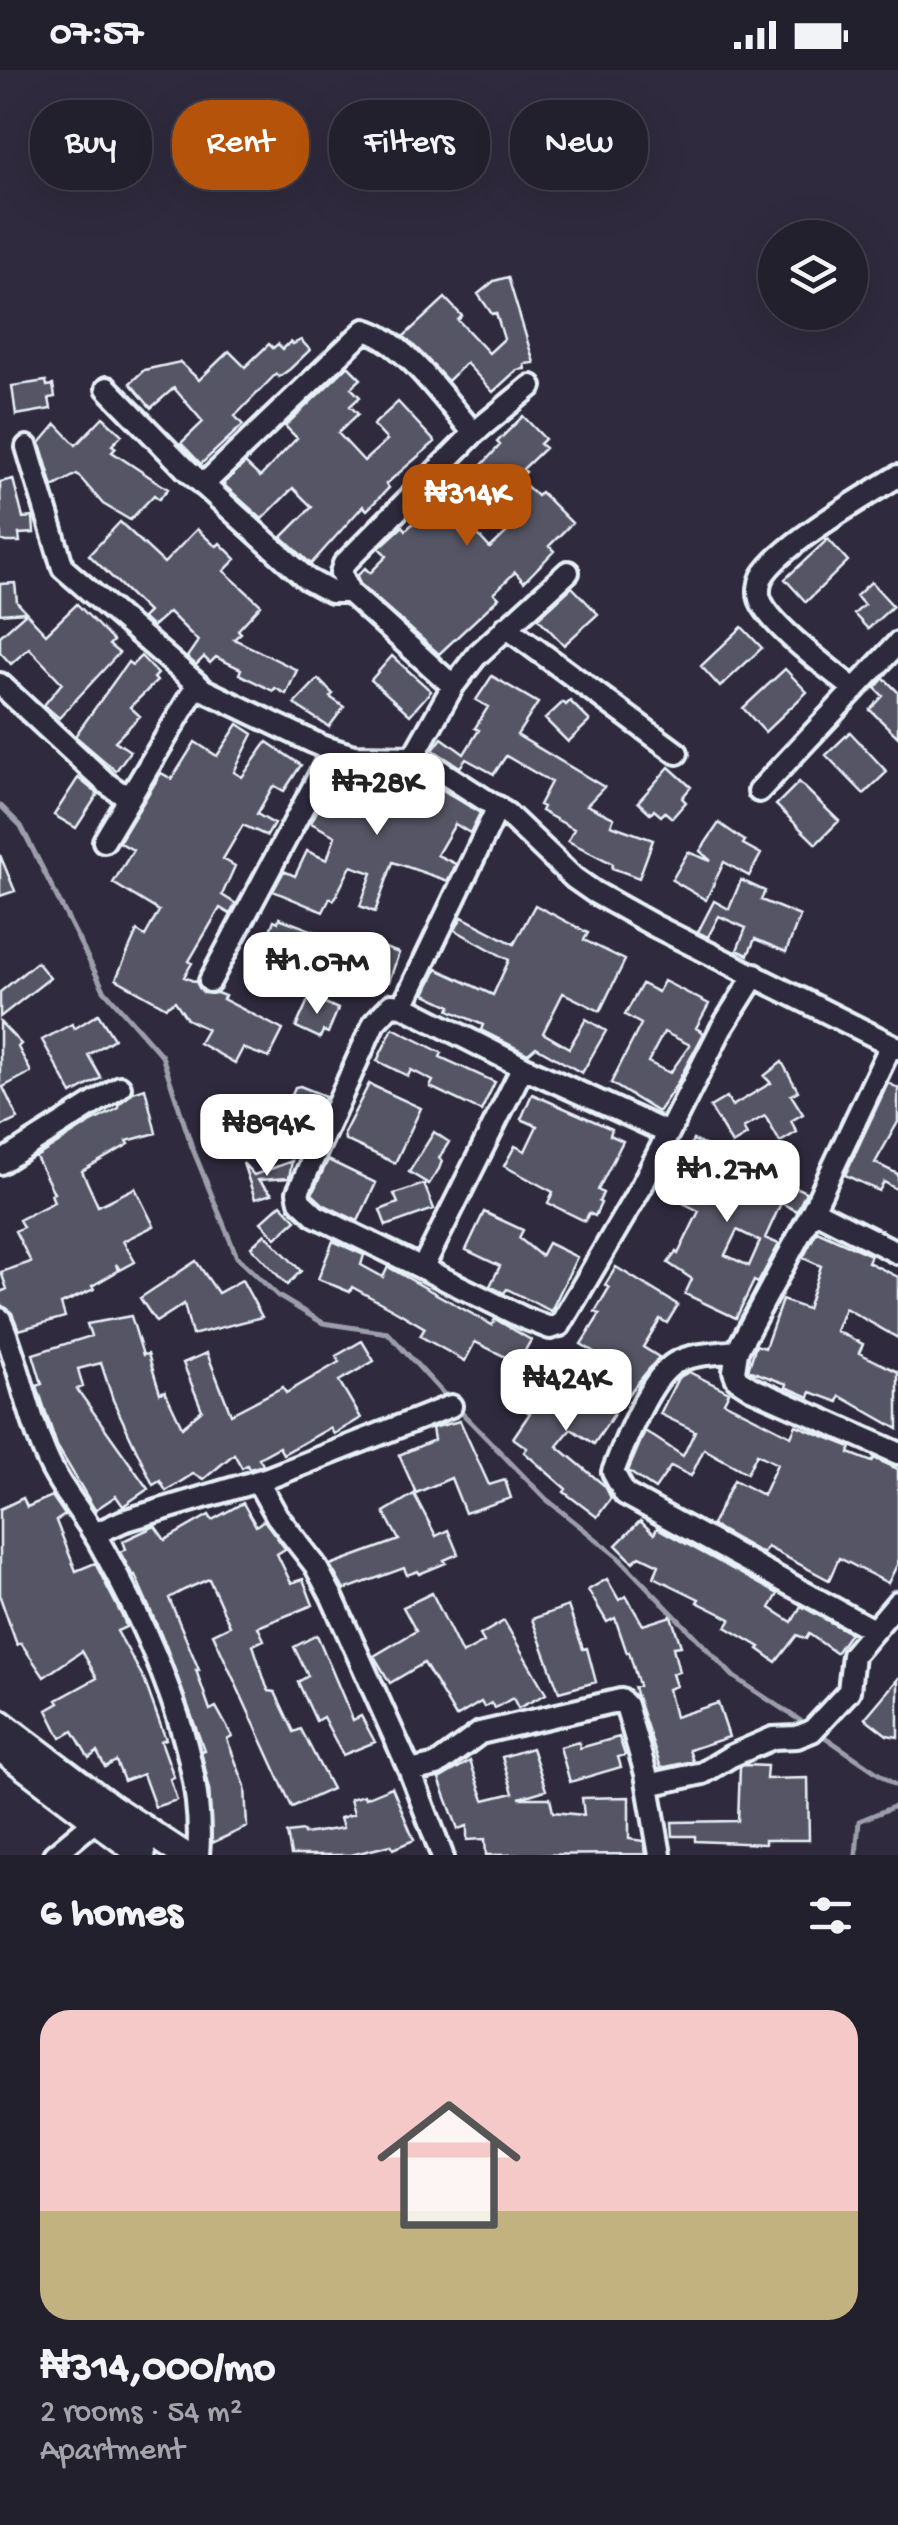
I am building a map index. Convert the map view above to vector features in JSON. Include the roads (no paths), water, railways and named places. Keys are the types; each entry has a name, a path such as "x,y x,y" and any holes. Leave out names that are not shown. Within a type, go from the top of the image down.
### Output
{"main road":[{"path":"0,1723 184,1855"},
{"path":"0,1748 142,1855"}],"street":[{"path":"204,485 365,330 382,335 474,433"},
{"path":"453,686 349,592 342,573 344,564 474,433 531,386"},
{"path":"107,388 204,485 307,579 331,592 349,592"},
{"path":"27,447 64,568 196,685 333,750 354,756 412,757 498,807 594,892 895,1047 737,1352 734,1370 736,1379 898,1453"},
{"path":"854,689 777,622 758,596 759,587 761,578 821,525 898,476"},
{"path":"412,757 453,686 506,627 568,572"},
{"path":"506,627 678,753"},
{"path":"759,791 898,643"},
{"path":"0,684 106,782 131,795"},
{"path":"104,841 196,685"},
{"path":"210,981 333,750"},
{"path":"404,1006 498,807"},
{"path":"668,1133 404,1006 391,1006 378,1015 298,1192 300,1201 316,1216 524,1318 550,1328 560,1325 641,1187 721,1029 754,974"},
{"path":"423,1267 524,1067"},
{"path":"0,1163 120,1087"},
{"path":"813,1210 898,1252"},
{"path":"0,1319 46,1455 132,1605 171,1700 196,1794 198,1855"},
{"path":"737,1352 693,1356 676,1363 660,1378 613,1472 619,1486 625,1494 665,1517 873,1630"},
{"path":"94,1534 258,1482 452,1406"},
{"path":"258,1482 277,1516 316,1565 410,1772 442,1855"},
{"path":"648,1785 703,1774 730,1756 773,1738 797,1737 816,1727 849,1691 852,1655 898,1602"},
{"path":"410,1772 438,1764 480,1733 621,1700 626,1704 648,1785 660,1855"},
{"path":"54,1855 95,1821"}],"waterway":[{"path":"0,805 21,826 104,990 162,1056 192,1147 237,1257 278,1296 323,1323 388,1333 449,1400"},
{"path":"457,1408 546,1499 617,1556 734,1677 807,1725"},
{"path":"816,1731 898,1787"},
{"path":"856,1855 859,1821 898,1805"}]}
